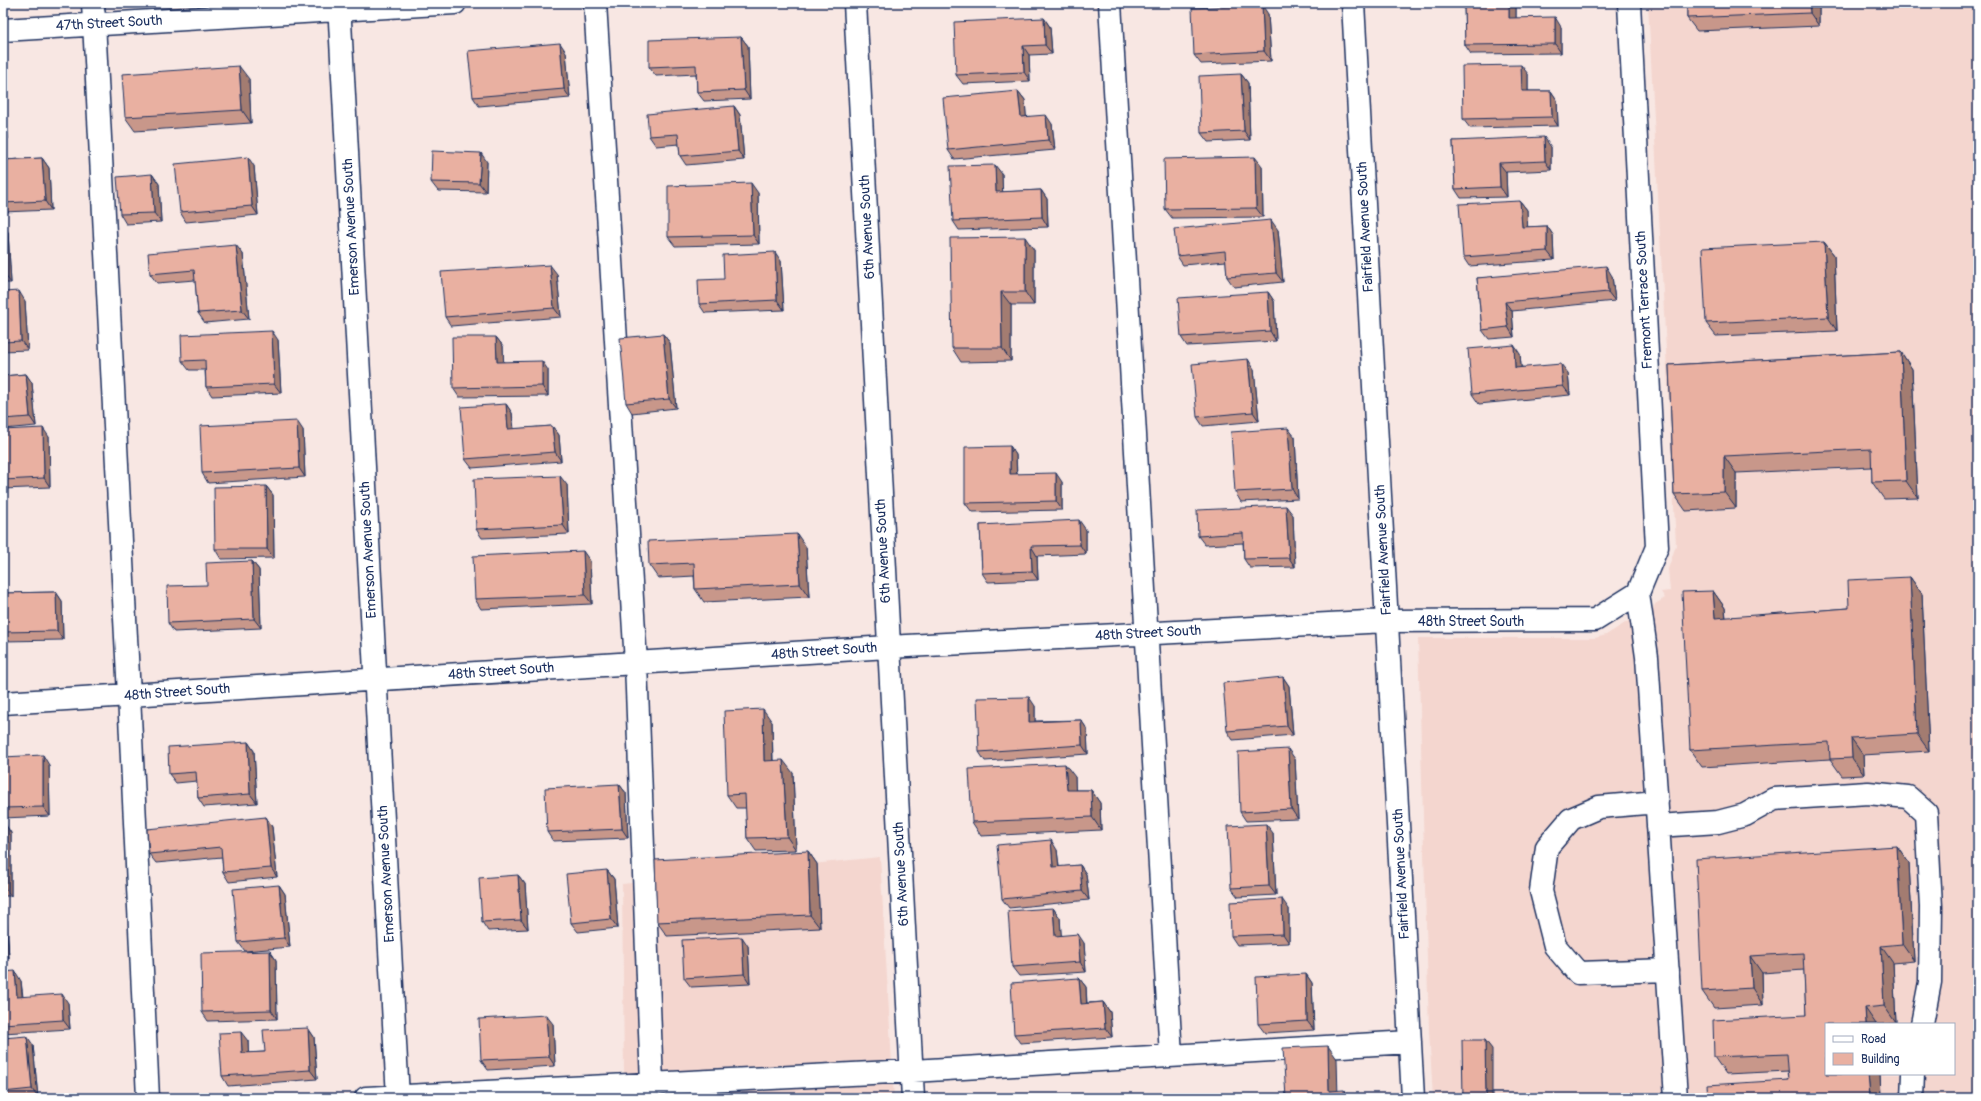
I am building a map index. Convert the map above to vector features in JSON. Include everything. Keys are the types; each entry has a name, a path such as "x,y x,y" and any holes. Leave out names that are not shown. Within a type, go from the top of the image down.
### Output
{"street":[{"path":"92,3 129,695 148,1098"},
{"name":"47th Street South","path":"3,30 339,6 455,3"},
{"path":"595,3 636,663 652,1084"},
{"name":"6th Avenue South","path":"855,3 913,1098"},
{"path":"1110,3 1172,1056"},
{"name":"Fairfield Avenue South","path":"1353,3 1413,1098"},
{"name":"Fremont Terrace South","path":"1629,3 1657,546 1638,593"},
{"name":"Emerson Avenue South","path":"339,6 398,1097"},
{"path":"1638,593 1647,657 1676,1098"},
{"name":"48th Street South","path":"3,703 888,647 1147,633 1387,621 1595,620 1638,593"},
{"path":"1658,826 1718,822 1745,815 1774,799 1868,793 1908,797 1926,813 1931,907 1930,982 1922,1023"},
{"path":"1657,802 1599,807 1571,819 1546,847 1541,891 1554,946 1578,973 1668,970"},
{"path":"366,1098 912,1071 1410,1042"},
{"path":"1912,1098 1913,1075"}],"shaded area":[{"path":"1648,3 1978,3 1978,1098 1433,1098 1429,1031 1418,638 1595,638 1606,635 1641,613 1650,615 1655,604 1665,598 1661,592 1670,591 1668,569 1676,545"},
{"path":"880,857 894,1098 418,1098 624,1077 622,884"}],"building":[{"path":"1464,3 1509,3 1509,18 1555,17 1555,44 1465,45"},
{"path":"1687,3 1809,3 1810,13 1687,18"},
{"path":"1262,5 1264,51 1194,55 1192,8"},
{"path":"1044,18 1045,45 1023,46 1024,72 956,75 954,22"},
{"path":"741,37 744,90 697,92 696,65 649,67 649,40"},
{"path":"560,43 564,89 473,97 468,51"},
{"path":"1521,65 1522,91 1551,91 1552,117 1463,119 1462,66"},
{"path":"239,66 242,110 125,117 122,74"},
{"path":"1241,74 1244,131 1201,133 1199,76"},
{"path":"1018,91 1021,117 1046,115 1048,140 948,150 943,98"},
{"path":"734,106 738,151 680,156 678,134 649,136 647,114"},
{"path":"1544,137 1545,161 1499,163 1500,187 1455,189 1453,141"},
{"path":"432,151 481,153 479,183 431,182"},
{"path":"248,157 252,206 180,212 175,164"},
{"path":"1255,157 1256,208 1165,209 1164,159"},
{"path":"42,158 45,201 3,203 3,160"},
{"path":"995,165 996,192 1041,190 1042,217 953,221 950,166"},
{"path":"152,174 154,213 120,214 117,177"},
{"path":"751,183 753,235 668,237 668,186"},
{"path":"1520,201 1522,227 1547,226 1547,251 1463,257 1459,204"},
{"path":"1271,220 1276,273 1227,277 1225,251 1177,256 1174,229"},
{"path":"1025,237 1025,292 1001,292 1002,348 952,348 950,238"},
{"path":"1824,242 1828,317 1706,323 1702,248"},
{"path":"236,245 242,310 198,313 194,270 150,274 148,253"},
{"path":"3,246 4,274 3,274"},
{"path":"775,252 777,300 699,304 698,280 724,279 723,255"},
{"path":"550,265 554,308 445,317 441,272"},
{"path":"1606,266 1608,292 1505,302 1508,327 1482,330 1477,278"},
{"path":"19,291 21,341 3,342 3,292"},
{"path":"1268,292 1270,331 1181,337 1178,298"},
{"path":"272,331 274,384 206,387 205,360 182,361 181,335"},
{"path":"663,334 669,399 626,403 620,338"},
{"path":"452,337 496,337 497,362 542,361 542,386 453,388"},
{"path":"1514,345 1515,368 1561,364 1563,386 1472,394 1468,349"},
{"path":"1901,352 1906,481 1872,482 1871,449 1724,456 1724,492 1674,494 1669,365"},
{"path":"1248,359 1253,412 1197,417 1192,364"},
{"path":"26,374 30,417 3,419 3,376"},
{"path":"506,404 508,429 552,426 555,452 465,459 461,407"},
{"path":"297,421 299,468 202,473 200,426"},
{"path":"43,428 44,478 3,480 3,430"},
{"path":"1288,428 1292,489 1235,492 1231,432"},
{"path":"1010,446 1010,474 1056,473 1056,501 965,503 965,447"},
{"path":"560,476 563,525 476,529 474,479"},
{"path":"266,486 267,549 215,549 214,487"},
{"path":"1286,506 1289,558 1244,559 1243,533 1198,536 1197,510"},
{"path":"1079,520 1080,545 1031,546 1032,571 982,573 980,525"},
{"path":"797,534 800,584 695,589 694,563 649,565 648,541"},
{"path":"583,551 585,595 475,599 473,556"},
{"path":"252,561 254,619 168,623 167,586 207,585 206,563"},
{"path":"1910,577 1917,734 1851,738 1852,758 1830,759 1829,742 1690,750 1682,592 1713,591 1715,618 1849,608 1848,580"},
{"path":"56,592 57,631 3,632 3,593"},
{"path":"1283,677 1287,726 1227,731 1223,683"},
{"path":"1029,697 1029,722 1081,720 1082,745 979,752 977,698"},
{"path":"763,709 764,761 783,760 787,837 747,838 745,794 727,795 724,711"},
{"path":"248,742 250,794 198,798 196,772 169,774 168,747"},
{"path":"1288,749 1291,809 1240,812 1238,752"},
{"path":"43,755 43,807 3,808 3,757"},
{"path":"1065,764 1067,790 1091,790 1092,817 972,822 969,769"},
{"path":"619,784 622,829 547,832 545,788"},
{"path":"266,817 271,868 223,872 221,847 149,854 147,829"},
{"path":"3,824 5,824 4,887 3,887"},
{"path":"1266,824 1269,886 1231,888 1228,826"},
{"path":"1051,840 1053,867 1080,865 1082,891 1002,899 997,845"},
{"path":"1897,846 1902,944 1881,946 1884,1006 1865,1008 1866,1023 1825,1023 1825,1075 1868,1075 1870,1098 1708,1098 1707,1085 1789,1080 1787,1054 1714,1057 1713,1020 1806,1015 1803,953 1750,956 1752,988 1702,991 1696,859"},
{"path":"808,851 810,915 657,922 655,860"},
{"path":"607,870 611,919 571,923 566,874"},
{"path":"518,875 521,920 482,922 479,878"},
{"path":"279,885 284,938 238,942 233,889"},
{"path":"1282,899 1283,934 1231,936 1230,902"},
{"path":"1053,908 1055,936 1078,934 1080,962 1012,967 1008,911"},
{"path":"742,937 744,974 684,978 682,940"},
{"path":"270,951 271,1010 202,1012 201,953"},
{"path":"15,971 17,997 62,994 63,1020 3,1024 3,972"},
{"path":"1306,974 1307,1021 1258,1024 1256,977"},
{"path":"1079,978 1081,1004 1103,1002 1105,1028 1014,1034 1011,983"},
{"path":"546,1015 549,1057 481,1060 479,1019"},
{"path":"308,1028 310,1070 222,1076 219,1033 241,1032 242,1053 265,1052 263,1030"},
{"path":"27,1036 32,1089 3,1092 3,1038"},
{"path":"1462,1040 1485,1040 1486,1098 1463,1098"},
{"path":"1328,1046 1329,1091 1344,1090 1344,1098 1286,1098 1283,1048"}]}
